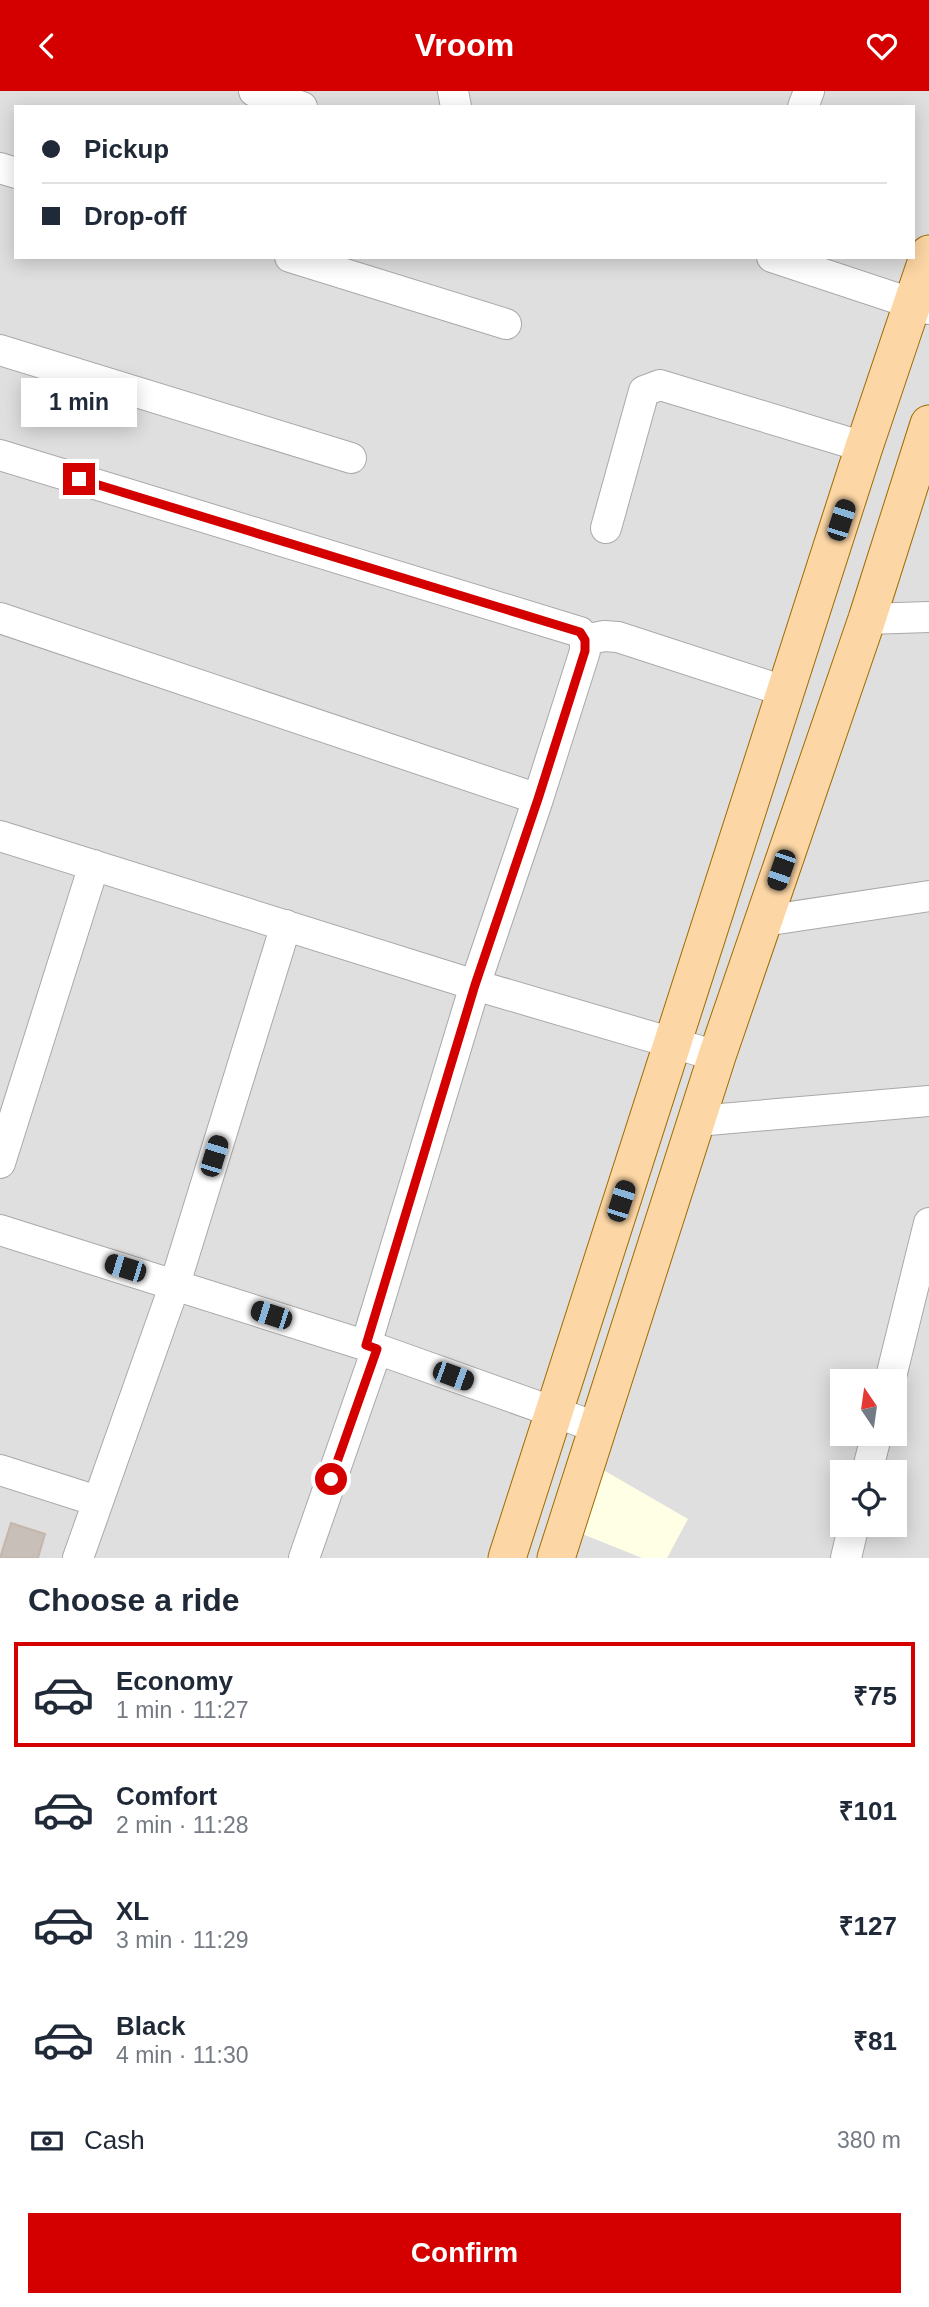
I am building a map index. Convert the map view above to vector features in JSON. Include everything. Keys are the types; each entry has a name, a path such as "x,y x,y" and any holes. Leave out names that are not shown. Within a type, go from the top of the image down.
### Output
{"main road":[{"path":"508,1558 864,447 921,306 929,254"},
{"path":"556,1558 717,1056 867,619 929,424"}],"street":[{"path":"254,91 296,105"},
{"path":"296,259 506,324"},
{"path":"778,259 921,306"},
{"path":"0,350 351,458"},
{"path":"606,528 645,391 652,387 660,385 864,447"},
{"path":"0,455 580,632 585,640 585,651 538,799 475,985 372,1347 304,1558"},
{"path":"867,619 929,617"},
{"path":"0,618 538,799"},
{"path":"585,640 604,636 618,637 787,692"},
{"path":"0,836 475,985 717,1056"},
{"path":"0,1163 94,865"},
{"path":"764,921 929,896"},
{"path":"78,1558 175,1284 286,925"},
{"path":"697,1121 929,1101"},
{"path":"893,1369 929,1223"},
{"path":"0,1230 372,1347 596,1427"},
{"path":"0,1470 97,1501"},
{"path":"846,1558 851,1537"}],"shaded area":[{"path":"0,91 929,91 929,1558 0,1558"},
{"path":"586,1460 688,1519 667,1558 642,1558 565,1527"}],"building":[{"path":"11,1523 45,1534 38,1558 0,1558"}],"route":[{"path":"79,479 580,632 585,640 585,651 475,985 366,1345 377,1349 331,1479"}]}
